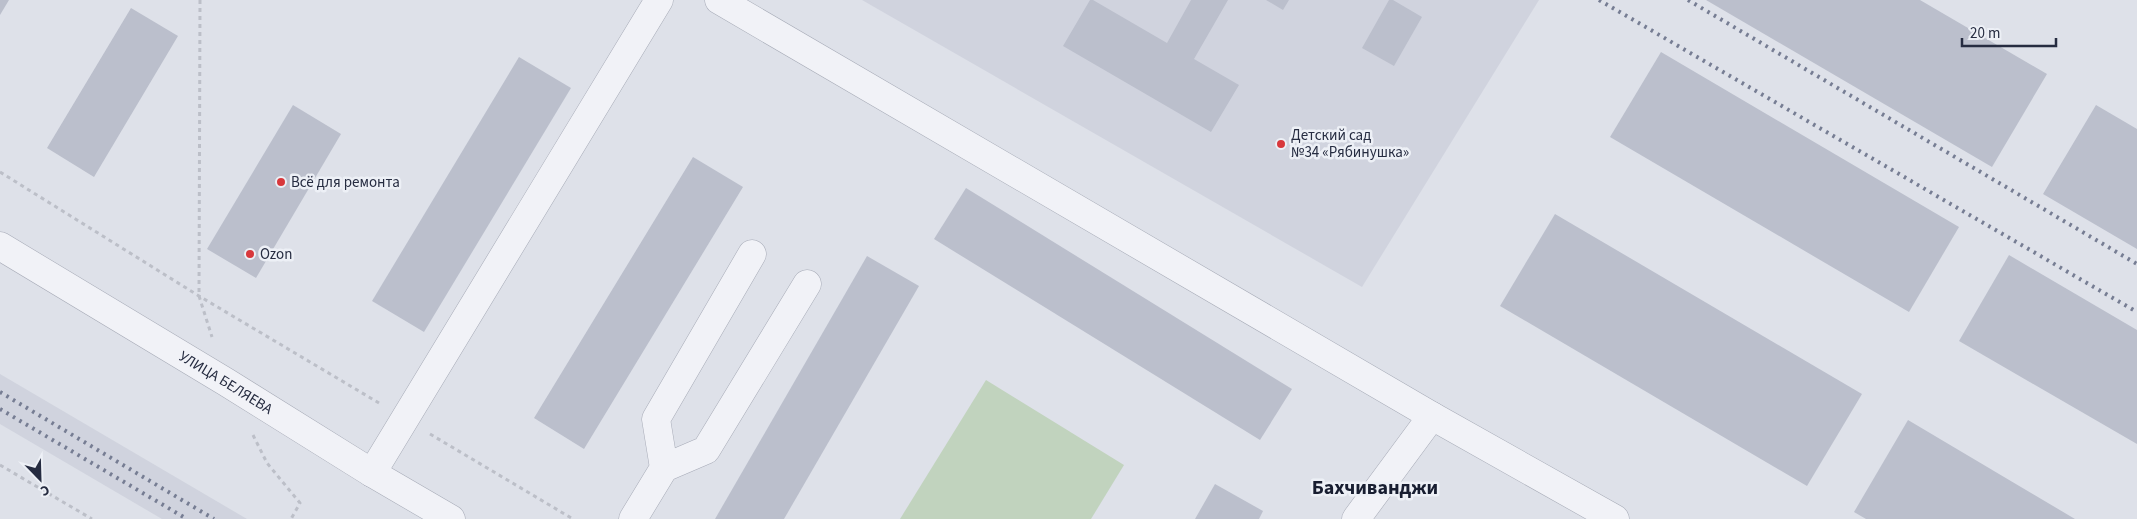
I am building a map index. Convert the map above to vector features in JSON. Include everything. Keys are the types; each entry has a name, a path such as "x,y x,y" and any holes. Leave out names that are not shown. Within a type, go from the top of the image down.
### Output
{"street":[{"path":"372,473 659,0"},
{"path":"719,0 1432,416 1615,519"},
{"name":"УЛИЦА БЕЛЯЕВА","path":"0,246 226,382 372,473 451,519"},
{"path":"664,468 656,419 752,254"},
{"path":"633,519 664,468 706,450 807,284"},
{"path":"1356,519 1432,416"}],"path":[{"path":"200,0 200,296 226,382"},
{"path":"0,172 200,296 573,519"},
{"path":"250,430 267,463 300,503 291,519"},
{"path":"0,464 92,519"}],"shaded area":[{"name":"Детский сад №34 «Рябинушка»","path":"862,0 1539,0 1362,287"},
{"path":"0,374 247,519 162,519 0,424"}],"green space":[{"path":"986,380 1124,465 1091,519 900,519"}],"building":[{"path":"0,0 9,0 0,15"},
{"path":"1090,0 1167,43 1191,0 1228,0 1194,59 1239,85 1211,132 1063,46"},
{"path":"1266,0 1289,0 1283,10"},
{"path":"1389,0 1393,0 1422,17 1394,66 1362,48"},
{"path":"1706,0 1920,0 2047,74 1992,167"},
{"path":"131,8 178,36 94,177 47,148"},
{"path":"1661,52 1959,227 1909,312 1610,137"},
{"path":"519,57 571,88 424,332 372,301"},
{"path":"293,105 341,134 256,278 207,249"},
{"path":"2096,105 2137,129 2137,249 2043,194"},
{"path":"693,157 743,187 584,449 534,418"},
{"path":"966,188 1292,389 1260,440 934,239"},
{"path":"1555,214 1862,394 1807,486 1500,306"},
{"path":"2009,255 2137,330 2137,444 1959,341"},
{"path":"867,256 919,286 784,519 715,519"},
{"path":"1908,420 2075,519 1866,519 1854,512"},
{"path":"1215,484 1263,511 1259,519 1195,519"}],"railway":[{"path":"1599,0 2137,312"},
{"path":"1688,0 2137,264"},
{"path":"0,392 214,519"},
{"path":"0,409 187,519"}],"place":[{"name":"Детский сад №34 «Рябинушка»","path":"1281,144"},
{"name":"Всё для ремонта","path":"281,182"},
{"name":"Ozon","path":"250,254"}],"district":[{"name":"Бахчиванджи","path":"1375,488"}]}
